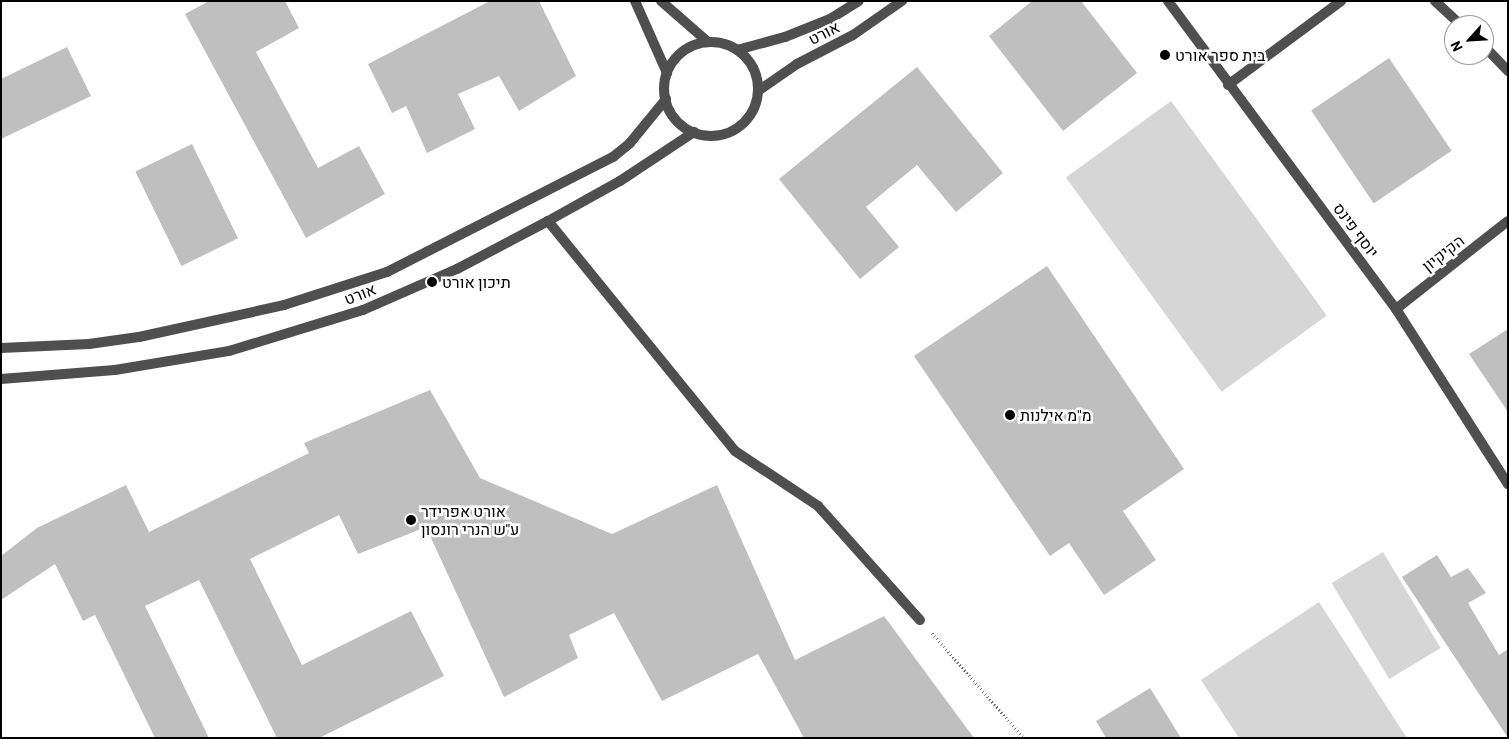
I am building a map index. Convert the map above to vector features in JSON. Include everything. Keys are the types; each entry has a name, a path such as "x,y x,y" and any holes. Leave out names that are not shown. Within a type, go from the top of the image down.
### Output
{"street":[{"path":"635,1 667,73 666,99 676,120 694,132 708,135 737,128 748,118 758,90 749,61 737,50 724,44 708,42 683,51 667,73"},
{"path":"661,1 708,42"},
{"name":"אורט","path":"737,50 785,37 830,19 859,1"},
{"name":"אורט","path":"758,90 797,64 853,35 902,1"},
{"name":"יוסף פינס","path":"1168,1 1228,85 1396,309 1508,484"},
{"path":"1228,85 1341,1"},
{"path":"1435,1 1450,15"},
{"path":"1494,56 1508,71"},
{"name":"אורט","path":"1,348 89,344 139,338 284,305 387,272 614,156 630,143 666,99"},
{"name":"אורט","path":"1,379 115,370 248,346 363,310 457,269 548,222 620,181 694,132"},
{"name":"הקיקיון","path":"1396,309 1508,221"},
{"path":"548,222 735,451 818,506 920,620"}],"path":[{"path":"920,620 1024,738"}],"shaded area":[{"path":"1171,101 1327,315 1222,392 1066,177"},
{"path":"1383,552 1441,648 1389,679 1332,583"},
{"path":"1319,602 1407,738 1239,738 1201,680"}],"building":[{"path":"209,1 285,1 299,28 256,52 318,168 359,146 385,194 306,238 185,14"},
{"path":"490,1 539,1 576,76 519,111 499,76 458,94 475,129 427,153 406,106 392,113 368,64"},
{"path":"1032,1 1081,1 1137,73 1063,131 989,36"},
{"path":"67,47 91,96 1,139 1,79"},
{"path":"1389,58 1452,151 1374,203 1311,111"},
{"path":"917,67 1003,173 956,212 917,165 866,207 899,247 860,279 779,179"},
{"path":"192,144 238,238 181,266 135,172"},
{"path":"1047,266 1184,469 1123,511 1156,560 1104,595 1069,543 1050,556 914,356"},
{"path":"1508,329 1508,412 1469,354"},
{"path":"430,390 480,478 612,534 717,485 795,660 884,616 974,738 804,738 758,654 662,701 614,613 569,635 578,658 504,697 426,527 358,554 339,515 250,559 302,665 411,611 444,676 319,738 277,738 199,580 145,606 209,738 155,738 95,615 83,621 55,564 1,600 1,556 37,528 126,485 149,532 309,453 304,443"},
{"path":"1437,555 1451,577 1468,568 1486,593 1468,603 1499,655 1508,649 1508,738 1402,577"},
{"path":"1150,688 1181,738 1106,738 1096,721"}],"place":[{"name":"בית ספר אורט","path":"1165,55"},
{"name":"תיכון אורט","path":"432,282"},
{"name":"מ\"מ אילנות","path":"1010,415"},
{"name":"אורט אפרידר ע\"ש הנרי רונסון","path":"411,520"}]}
